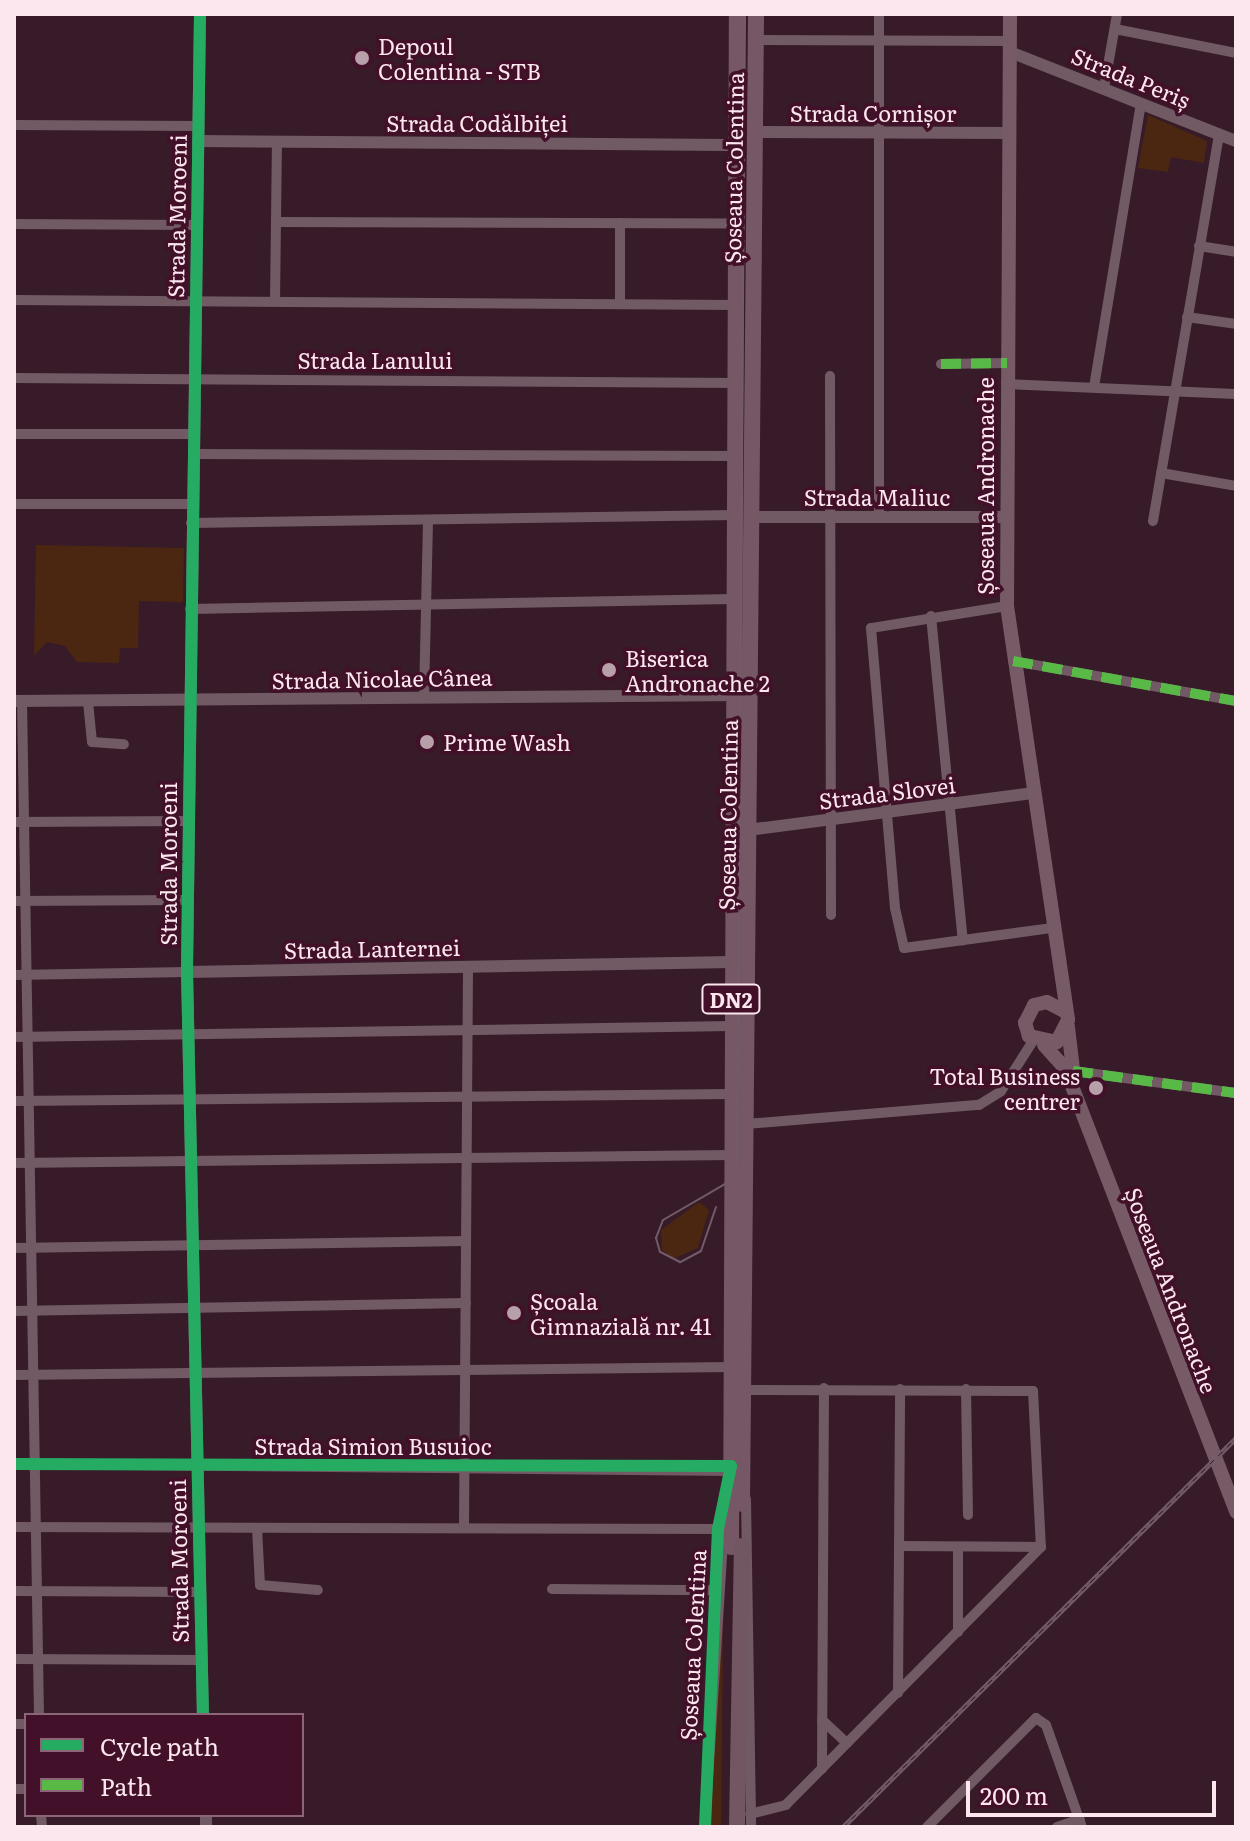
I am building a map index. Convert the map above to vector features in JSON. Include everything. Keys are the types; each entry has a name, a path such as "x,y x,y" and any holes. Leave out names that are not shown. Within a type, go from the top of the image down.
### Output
{"highway":[{"name":"DN2","path":"727,1827 731,1538"},
{"name":"DN2","path":"731,1538 737,1827"}],"main road":[{"name":"Șoseaua Colentina","path":"731,1538 743,1390 751,694 742,516 735,456 737,224 734,140 737,14"},
{"name":"Șoseaua Colentina","path":"737,1470 732,1367 731,1155 733,599 742,516 756,137 756,14"},
{"name":"Șoseaua Andronache","path":"1010,14 1005,517 1007,606 1064,1011"},
{"name":"Șoseaua Andronache","path":"1040,1002 1052,985 1054,954"},
{"path":"1040,1002 1064,1011 1068,1026 1062,1038 1039,1043 1025,1023 1040,1002"},
{"name":"Șoseaua Andronache","path":"1068,1026 1080,1110"},
{"name":"Șoseaua Andronache","path":"1039,1043 1061,1061 1236,1512"}],"street":[{"name":"Strada Moroeni","path":"200,14 187,972 193,1372 203,1713"},
{"path":"879,14 879,517"},
{"path":"1104,88 1117,14"},
{"path":"1115,29 1236,53"},
{"path":"756,40 1010,47"},
{"name":"Strada Periș","path":"1010,47 1236,141"},
{"path":"1094,387 1141,104"},
{"path":"14,125 198,126"},
{"name":"Strada Cornișor","path":"734,140 878,133 1010,133"},
{"path":"1153,521 1219,134"},
{"name":"Strada Codălbiței","path":"198,141 734,140"},
{"path":"275,302 277,141"},
{"path":"277,222 737,224"},
{"path":"620,223 620,304"},
{"path":"14,224 196,225"},
{"path":"1199,246 1236,252"},
{"path":"14,300 736,305"},
{"path":"1187,317 1236,324"},
{"path":"941,364 1007,363"},
{"path":"830,376 831,915"},
{"name":"Strada Lanului","path":"14,378 737,383"},
{"path":"1006,384 1236,394"},
{"path":"14,434 193,434"},
{"path":"193,454 735,456"},
{"path":"1161,473 1236,486"},
{"path":"14,504 191,504"},
{"path":"191,523 742,516"},
{"name":"Strada Maliuc","path":"742,516 1005,517"},
{"path":"424,697 428,520"},
{"path":"190,609 733,599"},
{"path":"1007,606 872,626 882,813 900,945 1051,928"},
{"path":"931,616 945,805 963,940"},
{"path":"1013,661 1236,701"},
{"name":"Strada Nicolae Cânea","path":"18,701 751,694"},
{"path":"18,701 20,1037 28,1163 39,1713"},
{"path":"88,702 92,742 124,744"},
{"name":"Strada Slovei","path":"748,830 1032,793"},
{"path":"18,822 188,821"},
{"path":"19,901 187,900"},
{"name":"Strada Lanternei","path":"19,975 731,962"},
{"path":"464,1528 468,966"},
{"path":"20,1037 467,1027 732,1026"},
{"path":"746,1124 979,1105 1001,1091 1039,1043"},
{"path":"1073,1071 1236,1093"},
{"path":"14,1101 467,1092 731,1094"},
{"path":"14,1163 191,1158 731,1155"},
{"path":"14,1248 466,1241"},
{"path":"14,1311 466,1303"},
{"path":"14,1375 732,1367"},
{"path":"822,1769 824,1388"},
{"path":"898,1693 900,1389"},
{"path":"743,1390 966,1389 1035,1393 1041,1547 781,1809 750,1814"},
{"path":"966,1389 968,1515"},
{"name":"Strada Simion Busuioc","path":"14,1464 737,1470"},
{"name":"Șoseaua Colentina","path":"705,1827 715,1590 731,1538 737,1470"},
{"name":"Șoseaua Colentina","path":"737,1470 751,1532 751,1827"},
{"path":"1225,1485 1236,1473"},
{"path":"14,1527 464,1528 731,1538"},
{"path":"257,1528 260,1585 318,1590"},
{"path":"899,1546 1041,1547"},
{"path":"958,1547 958,1632"},
{"path":"552,1589 715,1590"},
{"path":"14,1591 199,1592"},
{"path":"14,1659 201,1660"},
{"path":"822,1720 847,1743"},
{"path":"931,1825 1029,1721 1046,1725 1081,1823 1057,1827"}],"shaded area":[{"path":"1148,115 1207,141 1204,163 1171,157 1168,172 1138,168"},
{"path":"36,545 184,548 183,602 139,601 138,648 120,648 119,663 77,662 65,646 47,642 34,655"},
{"path":"699,1202 709,1210 698,1248 673,1259 662,1250 661,1230"},
{"path":"724,1535 721,1827 708,1827"}],"tram line":[{"path":"716,1207 701,1251 680,1262 660,1252 656,1238 663,1220 725,1184 737,1163 745,14"}],"railway":[{"path":"843,1827 1236,1438"}],"marked path":[{"path":"941,364 1007,363"},
{"path":"1013,661 1236,701"},
{"path":"1073,1071 1236,1093"}],"cycle path":[{"path":"200,14 187,972 203,1713"},
{"path":"14,1464 731,1466 718,1529 705,1827"}],"place":[{"name":"Depoul Colentina - STB","path":"362,58"},
{"name":"Biserica Andronache 2","path":"609,670"},
{"name":"Prime Wash","path":"427,742"},
{"name":"Total Business centrer","path":"1096,1088"},
{"name":"Școala Gimnazială nr. 41","path":"514,1313"}]}
